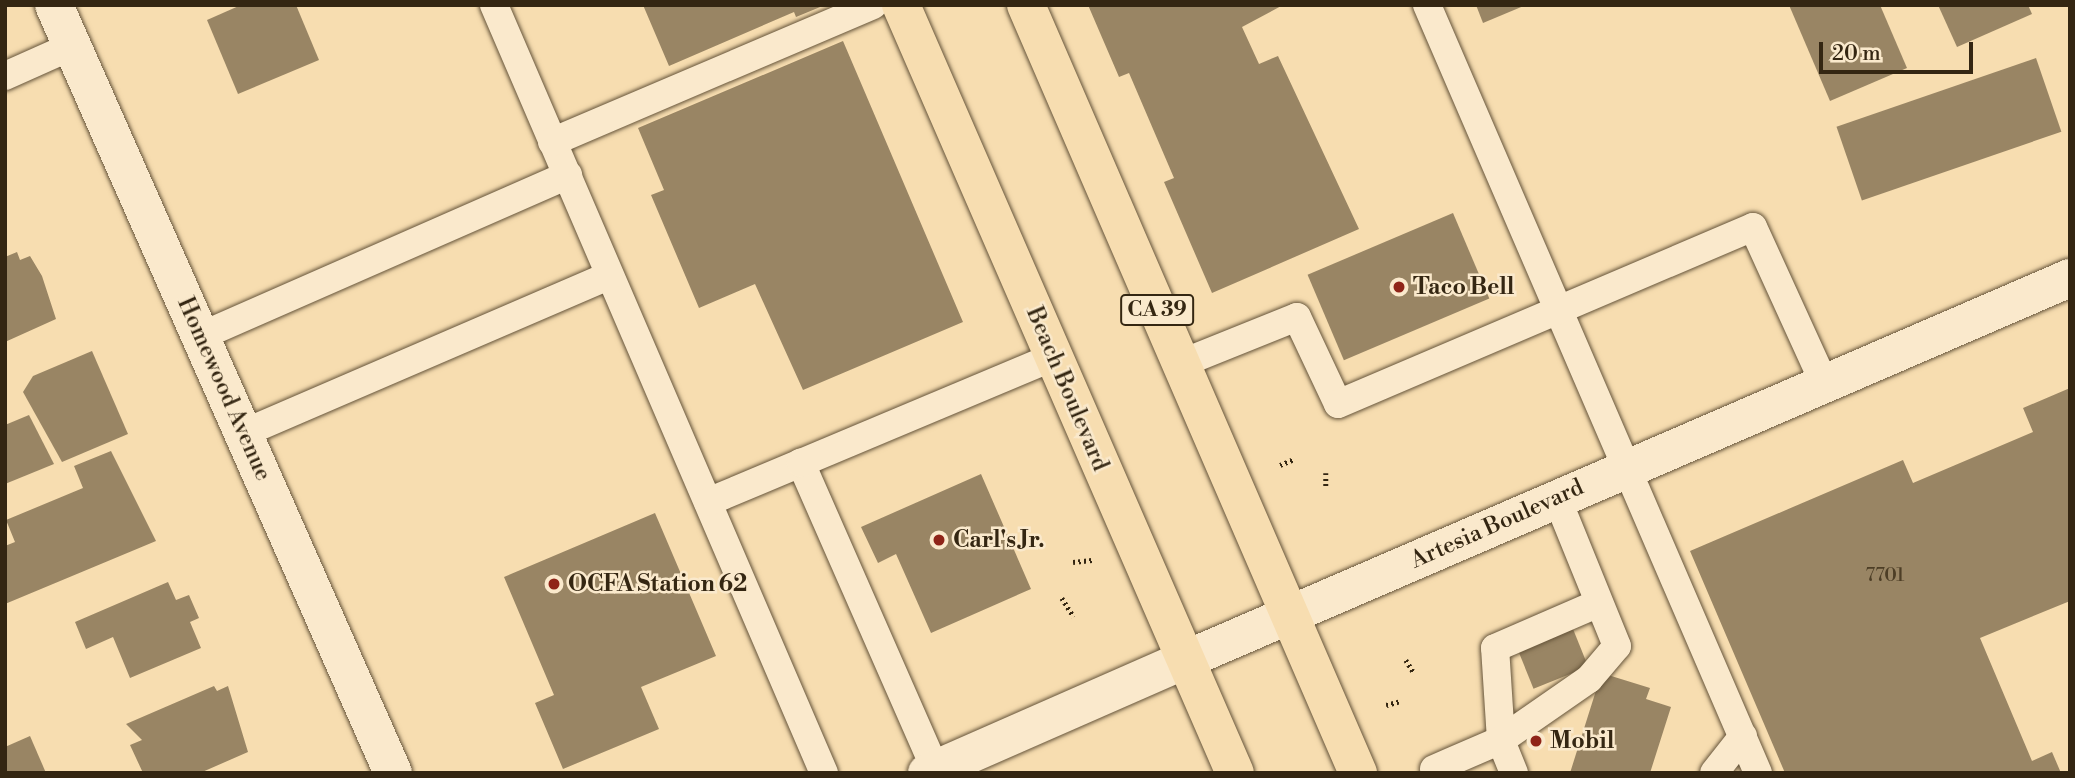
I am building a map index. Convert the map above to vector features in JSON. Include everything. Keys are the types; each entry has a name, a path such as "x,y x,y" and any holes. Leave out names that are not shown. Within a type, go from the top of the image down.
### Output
{"main road":[{"name":"Beach Boulevard","path":"901,5 1235,773"},
{"name":"CA 39","path":"1026,5 1357,773"}],"street":[{"name":"Homewood Avenue","path":"54,5 393,773"},
{"name":"Artesia Boulevard","path":"933,772 1628,466 2070,278"}],"lane":[{"path":"494,5 824,773"},
{"path":"552,142 873,5"},
{"path":"1427,5 1628,466 1758,773"},
{"path":"5,76 72,46"},
{"path":"201,337 568,175"},
{"path":"1180,364 1297,317 1338,404 1753,227 1824,383"},
{"path":"244,433 609,276"},
{"path":"708,502 1053,357"},
{"path":"801,463 933,772"},
{"path":"1431,771 1501,740 1589,679 1617,646 1557,498"},
{"path":"1514,773 1501,740 1495,649 1599,603"},
{"path":"1714,773 1743,736"}],"path":[{"path":"1280,465 1294,459"},
{"path":"1326,473 1326,488"},
{"path":"1073,562 1091,560"},
{"path":"1062,598 1074,617"},
{"path":"1406,660 1414,673"},
{"path":"1386,705 1401,701"}],"building":[{"path":"241,5 296,5 319,60 238,94 207,20"},
{"path":"643,5 825,5 796,17 794,12 669,66"},
{"path":"1088,5 1283,5 1242,27 1259,64 1278,56 1359,229 1212,293 1164,182 1174,178 1129,73 1119,77"},
{"path":"1476,5 1526,5 1483,23"},
{"path":"1789,5 1880,5 1907,68 1830,101"},
{"path":"1938,5 2028,5 2032,14 1957,47"},
{"path":"843,41 963,322 803,390 755,284 699,308 651,195 664,190 638,128"},
{"path":"2036,58 2061,132 1862,200 1836,127"},
{"name":"Taco Bell","path":"1453,213 1489,299 1344,360 1308,275"},
{"path":"17,252 20,260 30,256 42,276 56,319 5,342 5,257"},
{"path":"92,351 128,434 62,462 23,392 33,376"},
{"path":"2070,388 2070,601 1980,638 2032,761 2052,752 2061,773 1785,773 1690,551 1903,460 1913,483 2033,432 2023,408"},
{"path":"29,415 54,464 5,484 5,425"},
{"path":"111,451 156,541 5,604 5,546 15,542 6,520 83,488 74,466"},
{"name":"Carl's Jr.","path":"981,474 1031,589 931,633 896,554 878,563 861,527"},
{"path":"655,513 716,656 641,687 659,729 563,769 535,703 554,695 504,577"},
{"path":"168,582 176,600 189,595 199,618 190,622 201,648 130,678 113,637 86,649 75,622"},
{"path":"1571,624 1588,667 1534,689 1516,646"},
{"path":"1608,675 1650,688 1646,699 1671,707 1650,773 1570,773 1599,681"},
{"path":"214,686 217,691 228,686 248,752 200,773 143,773 130,745 142,740 126,724"},
{"path":"30,736 46,773 5,773 5,747"}],"place":[{"name":"Taco Bell","path":"1399,287"},
{"name":"Carl's Jr.","path":"939,540"},
{"name":"OCFA Station 62","path":"554,584"},
{"name":"Mobil","path":"1536,741"}]}
